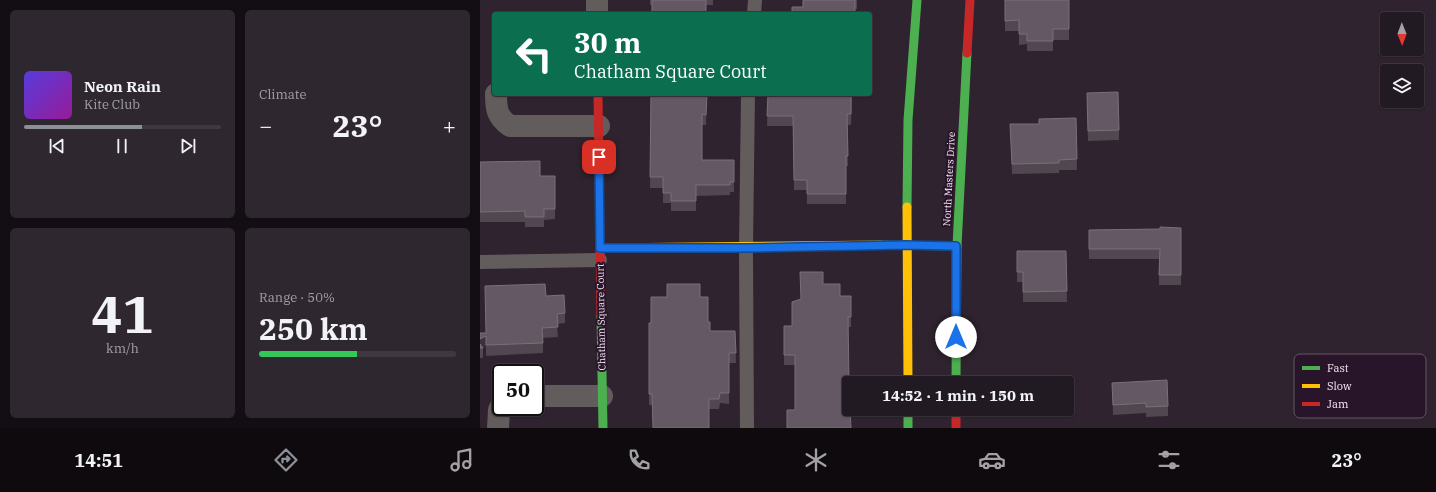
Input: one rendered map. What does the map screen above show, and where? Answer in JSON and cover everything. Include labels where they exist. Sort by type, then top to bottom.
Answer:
[{"type":"main road","points":[[908,376],[906,245],[908,120],[917,0]]},
{"type":"main road","name":"North Masters Drive","points":[[956,376],[956,246],[970,0]]},
{"type":"main road","name":"Chatham Square Court","points":[[598,96],[603,428]]},
{"type":"main road","points":[[600,254],[746,248],[906,245],[956,246]]},
{"type":"main road","points":[[908,416],[908,428]]},
{"type":"main road","points":[[956,416],[956,428]]},
{"type":"street","points":[[597,0],[597,12]]},
{"type":"street","points":[[496,96],[496,109],[502,120],[510,126],[598,126]]},
{"type":"street","points":[[544,396],[602,396]]},
{"type":"street","points":[[498,428],[499,416]]},
{"type":"lane","points":[[754,12],[755,0]]},
{"type":"lane","points":[[747,428],[746,248],[748,96]]},
{"type":"lane","points":[[480,262],[600,254]]},
{"type":"building","points":[[652,0],[706,0],[706,12],[652,12]]},
{"type":"building","points":[[803,0],[855,0],[855,12],[792,12],[792,7],[803,7]]},
{"type":"building","points":[[1005,0],[1069,0],[1069,29],[1053,29],[1053,41],[1027,41],[1027,34],[1019,34],[1019,20],[1005,21]]},
{"type":"building","points":[[1118,92],[1119,130],[1088,131],[1087,93]]},
{"type":"building","points":[[651,96],[707,96],[706,115],[702,114],[702,160],[734,160],[734,182],[730,182],[730,185],[696,185],[696,201],[671,201],[671,193],[663,193],[663,177],[650,177]]},
{"type":"building","points":[[768,96],[851,96],[851,114],[847,114],[848,156],[846,156],[846,194],[807,194],[807,180],[794,180],[793,116],[767,116]]},
{"type":"building","points":[[1076,118],[1077,159],[1059,160],[1059,163],[1012,164],[1010,124],[1039,124],[1039,119]]},
{"type":"building","points":[[540,161],[540,176],[555,176],[555,209],[544,209],[544,217],[525,217],[525,211],[480,212],[480,162]]},
{"type":"building","points":[[1160,227],[1181,228],[1181,275],[1159,275],[1160,249],[1089,249],[1089,230],[1160,229]]},
{"type":"building","points":[[1017,251],[1066,251],[1067,291],[1023,292],[1023,272],[1017,272]]},
{"type":"building","points":[[800,272],[823,272],[823,284],[840,284],[840,296],[851,296],[851,317],[848,317],[849,376],[842,376],[842,416],[850,416],[851,428],[787,428],[787,410],[795,410],[795,355],[784,355],[784,326],[792,326],[792,302],[801,299]]},
{"type":"building","points":[[545,284],[546,296],[564,295],[565,313],[557,314],[558,327],[542,328],[543,343],[486,345],[486,336],[480,339],[480,333],[486,333],[485,286]]},
{"type":"building","points":[[667,284],[700,284],[700,297],[708,297],[708,322],[710,322],[710,331],[735,331],[736,353],[729,353],[729,393],[720,393],[719,399],[709,399],[709,428],[653,428],[652,394],[649,394],[649,323],[651,323],[651,297],[667,297]]},
{"type":"building","points":[[1167,380],[1168,406],[1146,407],[1146,403],[1113,405],[1112,383]]},
{"type":"traffic: fast","points":[[907,207],[908,120],[917,0]]},
{"type":"traffic: fast","points":[[956,376],[957,246],[967,53]]},
{"type":"traffic: fast","points":[[880,245],[957,246]]},
{"type":"traffic: fast","points":[[601,316],[603,428]]},
{"type":"traffic: fast","points":[[908,416],[908,428]]},
{"type":"traffic: slow","points":[[907,207],[908,376]]},
{"type":"traffic: slow","points":[[600,248],[880,245]]},
{"type":"traffic: jam","points":[[967,53],[970,0]]},
{"type":"traffic: jam","points":[[598,96],[601,316]]},
{"type":"traffic: jam","points":[[956,416],[956,428]]},
{"type":"route","points":[[599,157],[600,248],[746,248],[906,245],[956,246],[956,337]]}]
